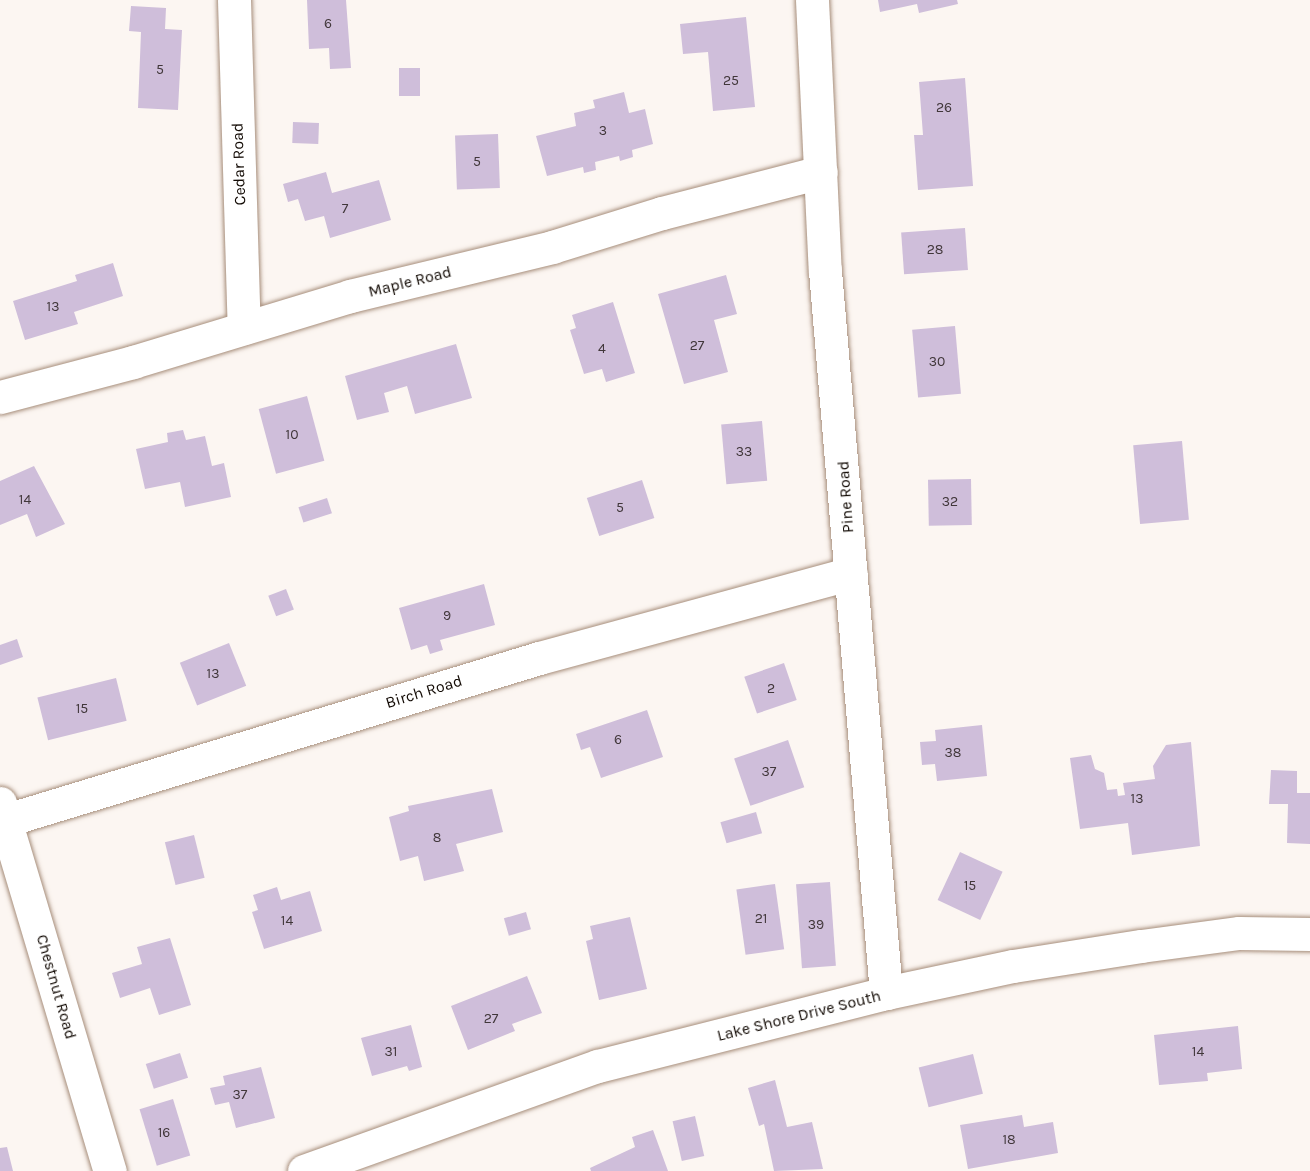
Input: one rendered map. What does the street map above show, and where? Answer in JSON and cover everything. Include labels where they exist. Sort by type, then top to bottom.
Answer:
[{"type":"street","name":"Cedar Road","points":[[234,0],[244,328]]},
{"type":"street","name":"Pine Road","points":[[812,0],[825,271],[886,993]]},
{"type":"street","name":"Maple Road","points":[[0,397],[350,296],[552,248],[662,213],[821,172]]},
{"type":"street","name":"Birch Road","points":[[2,815],[539,658],[851,573]]},
{"type":"street","name":"Chestnut Road","points":[[2,815],[110,1171]]},
{"type":"street","name":"Lake Shore Drive South","points":[[304,1171],[598,1066],[886,993],[1013,966],[1239,933],[1310,934]]},
{"type":"building","points":[[307,0],[346,0],[351,68],[330,69],[329,48],[309,49]]},
{"type":"building","points":[[878,0],[957,0],[958,4],[919,13],[917,4],[880,12]]},
{"type":"building","points":[[131,6],[166,8],[165,29],[182,30],[178,110],[138,108],[141,32],[129,31]]},
{"type":"building","points":[[746,17],[755,107],[713,111],[708,52],[683,54],[680,24]]},
{"type":"building","points":[[399,68],[420,68],[420,96],[399,96]]},
{"type":"building","points":[[965,78],[973,186],[918,190],[914,135],[923,135],[919,82]]},
{"type":"building","points":[[624,92],[629,113],[645,109],[653,144],[632,150],[633,157],[620,161],[619,156],[595,162],[596,170],[584,173],[583,167],[547,176],[536,136],[576,126],[574,113],[595,108],[593,100]]},
{"type":"building","points":[[293,122],[319,123],[318,144],[292,143]]},
{"type":"building","points":[[498,134],[500,188],[457,189],[455,136]]},
{"type":"building","points":[[326,172],[332,193],[379,180],[391,220],[330,238],[324,216],[305,221],[298,199],[288,202],[283,184]]},
{"type":"building","points":[[965,228],[968,270],[904,274],[901,232]]},
{"type":"building","points":[[113,263],[123,296],[74,312],[78,324],[25,340],[13,301],[77,281],[75,275]]},
{"type":"building","points":[[726,275],[737,314],[714,320],[728,372],[684,384],[658,294]]},
{"type":"building","points":[[613,302],[635,373],[606,382],[602,369],[584,374],[570,330],[576,328],[572,315]]},
{"type":"building","points":[[955,326],[961,394],[918,397],[912,330]]},
{"type":"building","points":[[456,344],[472,398],[415,414],[407,386],[384,393],[389,412],[357,420],[345,376]]},
{"type":"building","points":[[307,396],[324,461],[276,474],[259,409]]},
{"type":"building","points":[[762,421],[767,481],[726,484],[721,425]]},
{"type":"building","points":[[183,430],[186,440],[205,436],[212,466],[224,463],[231,497],[185,507],[180,482],[145,489],[136,449],[168,442],[167,433]]},
{"type":"building","points":[[1182,441],[1189,520],[1140,524],[1133,445]]},
{"type":"building","points":[[34,466],[65,524],[36,537],[27,514],[0,525],[0,481]]},
{"type":"building","points":[[971,479],[972,525],[929,526],[928,480]]},
{"type":"building","points":[[642,480],[654,518],[599,536],[587,498]]},
{"type":"building","points":[[327,498],[332,513],[303,522],[298,507]]},
{"type":"building","points":[[484,584],[495,625],[440,640],[443,650],[430,654],[427,645],[411,650],[399,608]]},
{"type":"building","points":[[286,589],[294,610],[276,616],[268,596]]},
{"type":"building","points":[[17,639],[23,657],[0,665],[0,645]]},
{"type":"building","points":[[229,643],[246,686],[197,706],[180,663]]},
{"type":"building","points":[[784,663],[797,700],[757,714],[744,677]]},
{"type":"building","points":[[116,678],[127,721],[48,740],[37,698]]},
{"type":"building","points":[[647,710],[663,757],[601,778],[590,747],[581,750],[576,734]]},
{"type":"building","points":[[982,725],[987,776],[937,781],[935,764],[922,765],[920,742],[936,741],[935,730]]},
{"type":"building","points":[[788,740],[804,787],[750,806],[734,759]]},
{"type":"building","points":[[1191,742],[1200,846],[1132,855],[1128,823],[1080,829],[1070,758],[1091,755],[1095,769],[1104,773],[1107,790],[1117,789],[1118,796],[1125,795],[1123,783],[1155,779],[1153,766],[1166,745]]},
{"type":"building","points":[[1271,770],[1297,771],[1297,793],[1310,793],[1310,844],[1287,843],[1288,804],[1269,804]]},
{"type":"building","points":[[492,789],[503,832],[456,844],[464,871],[424,881],[418,856],[400,861],[389,817],[409,811],[408,806]]},
{"type":"building","points":[[756,812],[762,833],[726,843],[720,822]]},
{"type":"building","points":[[194,835],[205,878],[176,885],[165,842]]},
{"type":"building","points":[[960,852],[1003,872],[980,920],[938,900]]},
{"type":"building","points":[[830,882],[836,966],[802,968],[796,884]]},
{"type":"building","points":[[775,884],[784,949],[746,955],[736,889]]},
{"type":"building","points":[[277,887],[281,900],[310,891],[322,931],[264,949],[252,912],[258,910],[253,895]]},
{"type":"building","points":[[526,912],[531,929],[509,936],[504,918]]},
{"type":"building","points":[[630,917],[647,989],[599,1000],[586,941],[593,939],[590,926]]},
{"type":"building","points":[[170,938],[191,1005],[159,1015],[150,988],[120,998],[112,973],[142,964],[137,947]]},
{"type":"building","points":[[527,976],[542,1013],[512,1024],[515,1031],[468,1050],[451,1006]]},
{"type":"building","points":[[411,1025],[422,1067],[409,1071],[407,1066],[372,1076],[361,1038]]},
{"type":"building","points":[[1238,1026],[1242,1069],[1207,1073],[1208,1081],[1159,1085],[1154,1035]]},
{"type":"building","points":[[180,1053],[188,1078],[154,1089],[146,1064]]},
{"type":"building","points":[[973,1054],[983,1094],[929,1107],[919,1068]]},
{"type":"building","points":[[261,1067],[275,1118],[236,1128],[229,1102],[215,1105],[210,1088],[225,1085],[223,1076]]},
{"type":"building","points":[[775,1080],[787,1127],[812,1122],[823,1169],[774,1171],[764,1124],[759,1126],[748,1088]]},
{"type":"building","points":[[173,1099],[190,1155],[157,1166],[140,1109]]},
{"type":"building","points":[[1022,1115],[1024,1127],[1053,1122],[1058,1153],[968,1169],[960,1125]]},
{"type":"building","points":[[695,1116],[704,1156],[682,1161],[673,1121]]},
{"type":"building","points":[[653,1130],[668,1171],[591,1171],[590,1168],[635,1147],[632,1137]]},
{"type":"building","points":[[7,1147],[13,1171],[0,1171],[0,1148]]}]
